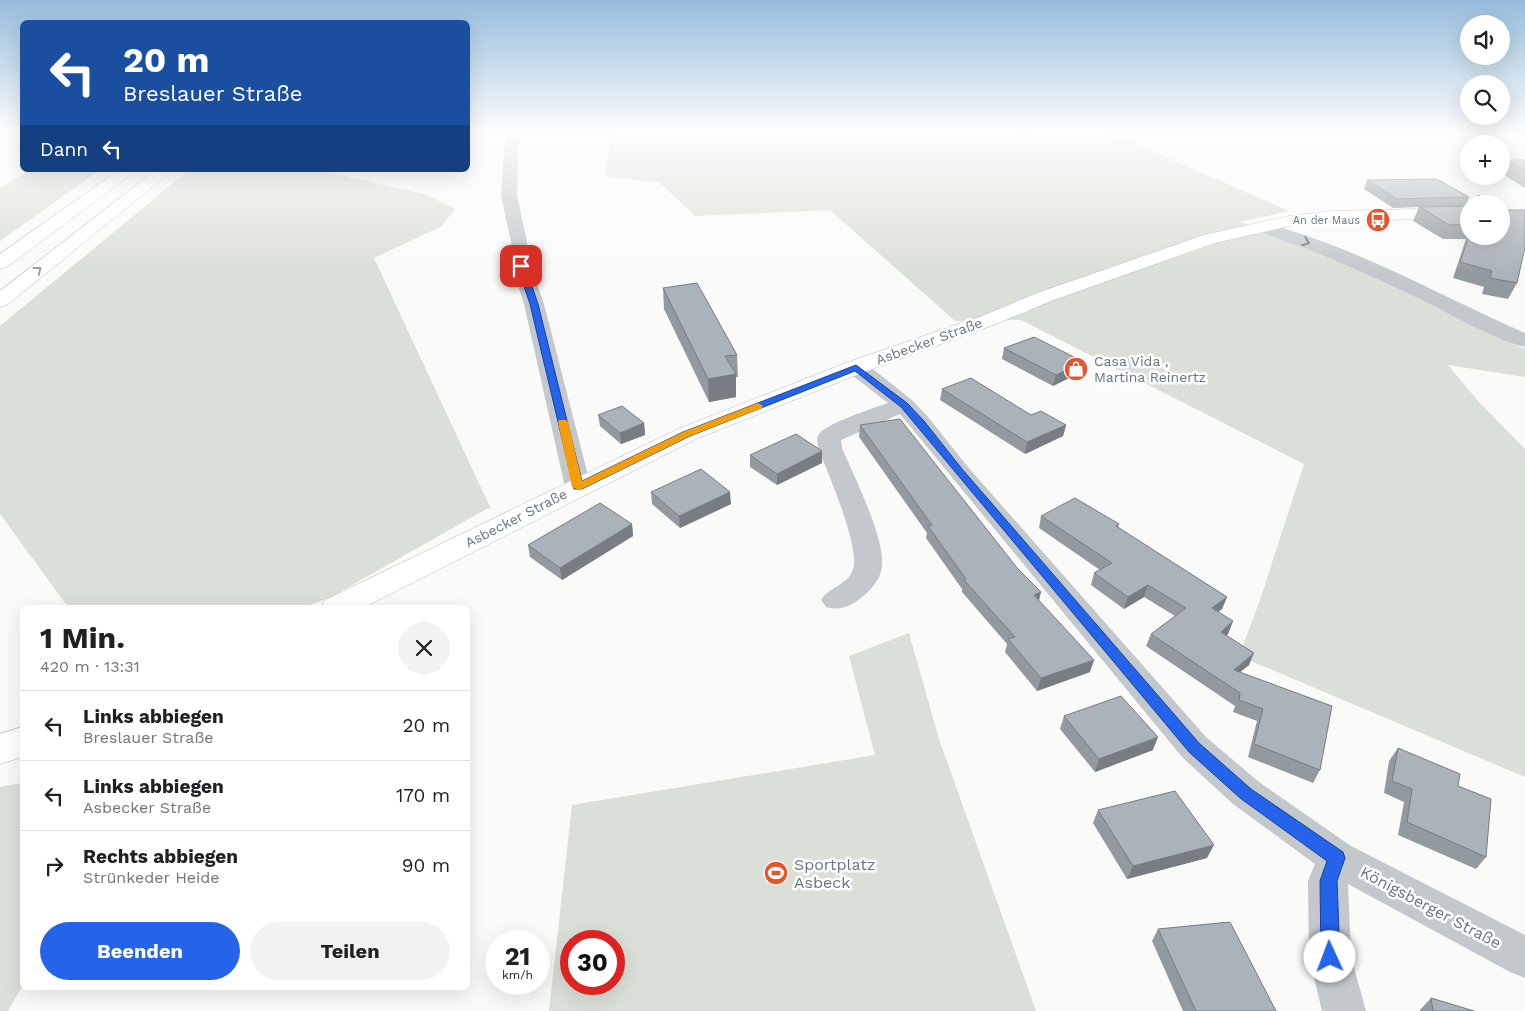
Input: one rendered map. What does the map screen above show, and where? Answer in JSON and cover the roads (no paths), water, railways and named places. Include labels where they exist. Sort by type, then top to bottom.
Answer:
[{"type":"main road","points":[[0,263],[118,178]]},
{"type":"main road","points":[[0,301],[155,178]]},
{"type":"main road","name":"Asbecker Straße","points":[[342,605],[687,434],[856,368],[1123,269],[1210,239],[1260,227],[1301,220],[1381,214],[1460,213]]},
{"type":"main road","points":[[0,749],[20,743]]},
{"type":"street","points":[[510,178],[509,195],[519,242],[521,266],[534,304],[578,487]]},
{"type":"street","points":[[1301,220],[1318,231],[1426,283],[1525,337]]},
{"type":"street","points":[[1260,227],[1308,242],[1354,261],[1525,341]]},
{"type":"street","name":"Königsberger Straße","points":[[856,368],[904,405],[921,423],[958,471],[1194,747],[1246,793],[1337,858],[1525,957]]},
{"type":"street","points":[[836,600],[856,588],[867,571],[869,560],[866,541],[830,448],[829,438],[838,431],[904,405]]},
{"type":"street","points":[[1337,858],[1328,881],[1330,957],[1344,1011]]},
{"type":"place","name":"An der Maus","points":[[1378,220]]},
{"type":"place","name":"Casa Vida , Martina Reinertz","points":[[1076,369]]},
{"type":"place","name":"Sportplatz Asbeck","points":[[776,873]]}]
